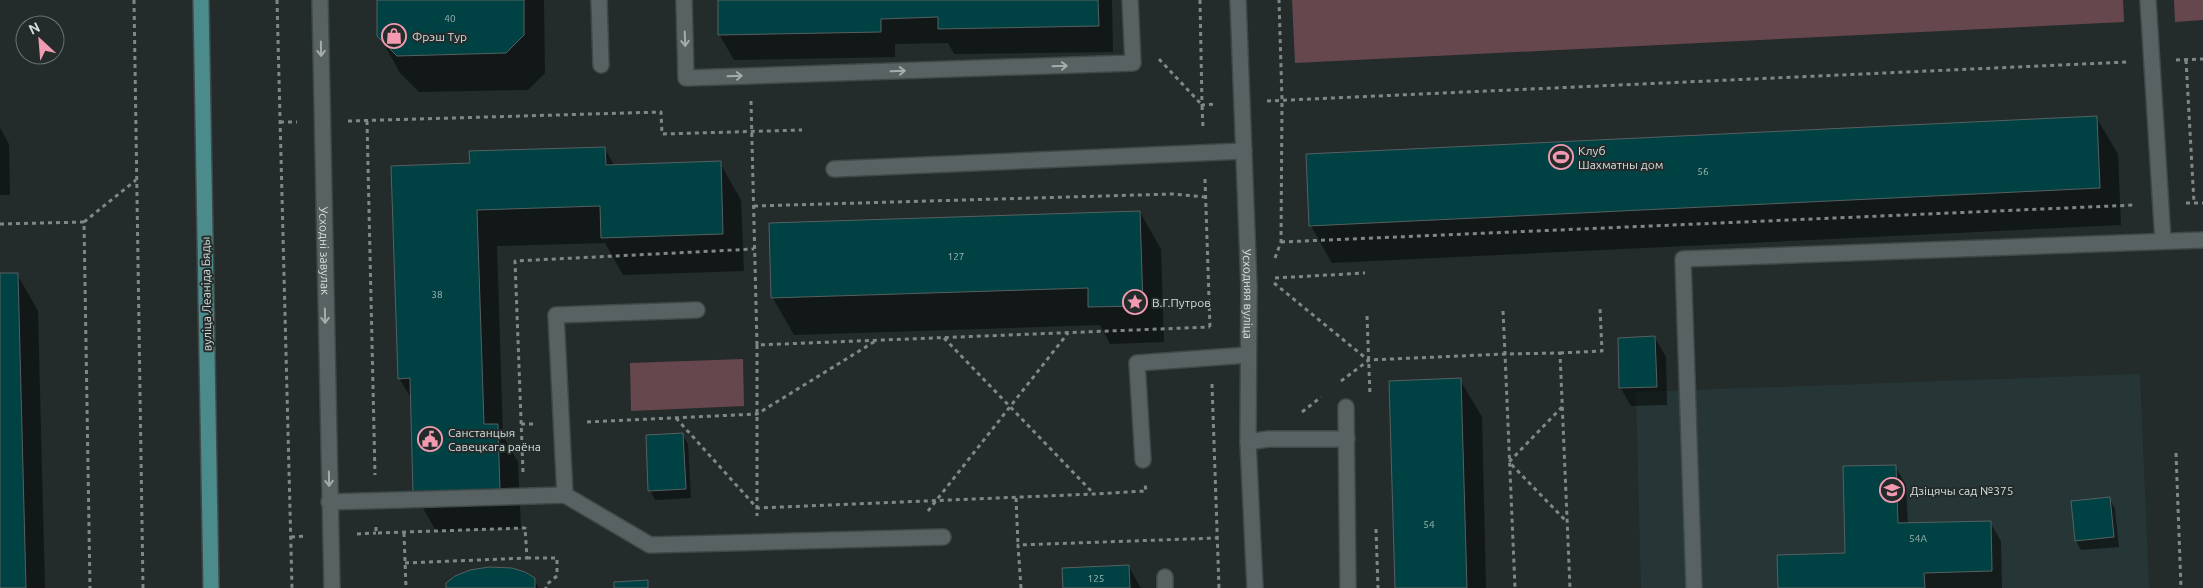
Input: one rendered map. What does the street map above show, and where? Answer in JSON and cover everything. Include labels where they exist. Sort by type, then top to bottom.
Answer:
[{"type":"main road","name":"вуліца Леаніда Бяды","points":[[200,0],[211,588]]},
{"type":"street","name":"Усходні завулак","points":[[320,0],[332,588]]},
{"type":"street","points":[[599,0],[601,64]]},
{"type":"street","points":[[684,0],[686,78],[1133,64],[1130,0]]},
{"type":"street","name":"Усходняя вуліца","points":[[1238,0],[1249,287],[1248,442],[1254,588]]},
{"type":"street","points":[[2148,0],[2163,241]]},
{"type":"street","points":[[834,169],[1244,151]]},
{"type":"street","points":[[1694,588],[1683,259],[2203,240]]},
{"type":"street","points":[[565,495],[556,315],[697,310]]},
{"type":"street","points":[[1143,460],[1137,363],[1248,355]]},
{"type":"street","points":[[1346,407],[1348,588]]},
{"type":"street","points":[[1248,442],[1268,439],[1347,439]]},
{"type":"street","points":[[329,502],[565,495],[650,545],[943,538]]},
{"type":"path","points":[[134,0],[142,588]]},
{"type":"path","points":[[277,0],[292,588]]},
{"type":"path","points":[[1275,260],[1281,242],[1282,100],[1279,0]]},
{"type":"path","points":[[1158,58],[1202,105]]},
{"type":"path","points":[[2186,60],[2194,203]]},
{"type":"path","points":[[1282,100],[2151,61]]},
{"type":"path","points":[[750,76],[757,345],[757,542]]},
{"type":"path","points":[[280,122],[661,112],[662,134],[802,130]]},
{"type":"path","points":[[367,121],[376,534],[525,528]]},
{"type":"path","points":[[0,224],[84,222],[137,180]]},
{"type":"path","points":[[754,206],[1173,194],[1206,197]]},
{"type":"path","points":[[1281,242],[2203,202]]},
{"type":"path","points":[[84,222],[90,588]]},
{"type":"path","points":[[527,558],[514,261],[754,250]]},
{"type":"path","points":[[1365,273],[1269,278],[1368,360]]},
{"type":"path","points":[[1337,384],[1368,360],[1602,351],[1600,308]]},
{"type":"path","points":[[1503,311],[1515,588]]},
{"type":"path","points":[[1367,316],[1368,360]]},
{"type":"path","points":[[757,345],[1210,327]]},
{"type":"path","points":[[907,538],[1068,333]]},
{"type":"path","points":[[943,338],[1094,494]]},
{"type":"path","points":[[521,424],[757,414],[877,340]]},
{"type":"path","points":[[1560,353],[1570,588]]},
{"type":"path","points":[[1268,439],[1322,396]]},
{"type":"path","points":[[1509,462],[1562,407]]},
{"type":"path","points":[[676,418],[757,508]]},
{"type":"path","points":[[2176,453],[2181,588]]},
{"type":"path","points":[[757,508],[1146,491],[1143,460]]},
{"type":"path","points":[[1509,462],[1567,522]]},
{"type":"path","points":[[1016,498],[1021,588]]},
{"type":"path","points":[[404,533],[406,588]]},
{"type":"path","points":[[1018,545],[1217,538]]},
{"type":"path","points":[[405,563],[557,558],[557,576],[546,585],[546,588]]},
{"type":"shaded area","points":[[1292,0],[2123,0],[2124,22],[1295,63]]},
{"type":"shaded area","points":[[2174,0],[2203,0],[2203,20],[2175,22]]},
{"type":"shaded area","points":[[743,359],[744,406],[631,411],[630,363]]},
{"type":"shaded area","name":"Дзіцячы сад №375","points":[[2140,374],[2149,588],[1641,588],[1636,392]]},
{"type":"building","points":[[377,0],[524,0],[524,35],[506,53],[397,56],[377,36]]},
{"type":"building","points":[[718,0],[1098,0],[1099,26],[938,29],[938,17],[881,19],[881,32],[718,35]]},
{"type":"building","points":[[2097,116],[2100,188],[1309,226],[1306,154]]},
{"type":"building","points":[[605,147],[606,165],[721,161],[723,234],[601,238],[600,206],[477,210],[484,424],[498,424],[500,491],[413,494],[410,378],[398,379],[391,166],[470,163],[469,151]]},
{"type":"building","points":[[1140,211],[1143,306],[1088,307],[1088,288],[771,298],[769,223]]},
{"type":"building","points":[[0,273],[18,273],[26,588],[0,588]]},
{"type":"building","points":[[1655,336],[1657,387],[1619,388],[1618,338]]},
{"type":"building","points":[[1461,378],[1467,588],[1395,588],[1389,381]]},
{"type":"building","points":[[683,433],[686,489],[648,491],[646,435]]},
{"type":"building","points":[[1896,465],[1898,523],[1991,521],[1992,571],[1924,573],[1925,588],[1778,588],[1777,555],[1845,553],[1843,466]]},
{"type":"building","points":[[2110,497],[2114,537],[2075,541],[2071,501]]},
{"type":"building","points":[[1129,565],[1130,588],[1063,588],[1062,568]]},
{"type":"building","points":[[489,567],[512,568],[525,572],[535,578],[535,588],[446,588],[446,583],[455,576],[470,570]]},
{"type":"building","points":[[648,580],[648,588],[614,588],[614,582]]},
{"type":"place","name":"Фрэш Тур","points":[[394,36]]},
{"type":"place","name":"Клуб Шахматны дом","points":[[1561,157]]},
{"type":"place","name":"В.Г.Путров","points":[[1135,302]]},
{"type":"place","name":"Санстанцыя Савецкага раёна","points":[[430,439]]},
{"type":"place","name":"Дзіцячы сад №375","points":[[1892,490]]}]
